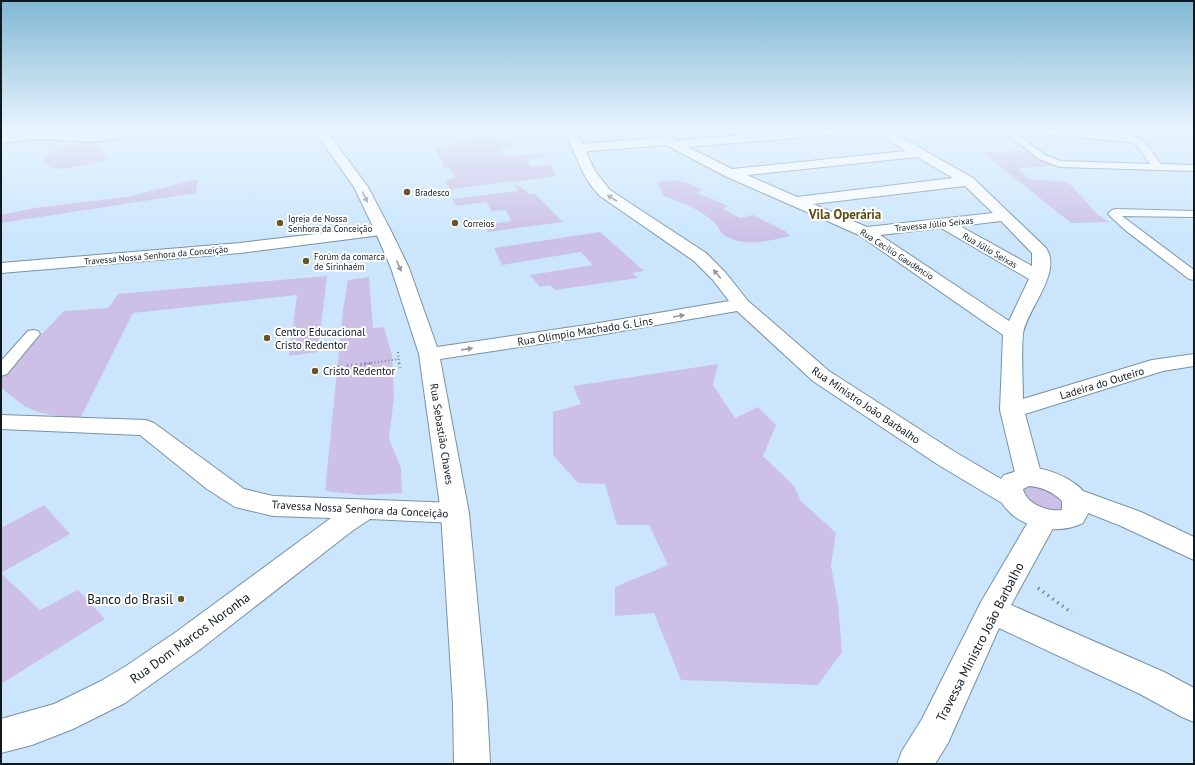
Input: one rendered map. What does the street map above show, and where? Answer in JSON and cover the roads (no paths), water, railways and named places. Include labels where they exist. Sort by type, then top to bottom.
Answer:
[{"type":"street","name":"Rua Sebastião Chaves","points":[[346,166],[361,187],[400,268],[429,354],[455,513],[470,704],[472,764]]},
{"type":"street","name":"Rua Ministro João Barbalho","points":[[585,166],[589,176],[605,193],[700,257],[719,276],[741,305],[821,376],[946,458],[1011,496],[1025,510],[1044,519]]},
{"type":"street","name":"Rua Cecílio Gaudêncio","points":[[716,166],[865,232],[1013,333]]},
{"type":"street","points":[[730,173],[799,166]]},
{"type":"street","points":[[942,166],[968,181],[988,199],[1040,252],[1042,260],[1039,277],[1013,333],[1012,410],[1029,477]]},
{"type":"street","points":[[796,201],[968,181]]},
{"type":"street","name":"Travessa Júlio Seixas","points":[[865,232],[1004,216]]},
{"type":"street","name":"Rua Júlio Seixas","points":[[942,222],[1039,277]]},
{"type":"street","name":"Travessa Nossa Senhora da Conceição","points":[[1,268],[250,248],[383,231]]},
{"type":"street","name":"Rua Olímpio Machado G. Lins","points":[[429,354],[593,330],[741,305]]},
{"type":"street","name":"Ladeira do Outeiro","points":[[1012,410],[1160,365],[1194,360]]},
{"type":"street","name":"Travessa Nossa Senhora da Conceição","points":[[1,422],[146,428],[216,484],[244,500],[274,506],[455,513]]},
{"type":"street","points":[[1011,496],[1010,486],[1013,481],[1029,477],[1048,480],[1066,490],[1076,503],[1077,510],[1073,516],[1055,520],[1044,519]]},
{"type":"street","points":[[1072,496],[1131,519],[1194,549]]},
{"type":"street","name":"Rua Dom Marcos Noronha","points":[[1,736],[18,733],[88,706],[144,674],[342,524],[364,510]]},
{"type":"street","name":"Travessa Ministro João Barbalho","points":[[915,764],[935,731],[992,611],[1044,519]]},
{"type":"street","points":[[992,611],[1152,683],[1194,706]]},
{"type":"lane","points":[[1116,166],[1194,168]]},
{"type":"lane","points":[[1192,214],[1116,212],[1114,215],[1129,228],[1194,276]]},
{"type":"lane","points":[[1,371],[34,334]]},
{"type":"place","name":"Bradesco","points":[[407,192]]},
{"type":"place","name":"Igreja de Nossa Senhora da Conceição","points":[[280,223]]},
{"type":"place","name":"Correios","points":[[455,223]]},
{"type":"place","name":"Forúm da comarca de Sirinhaém","points":[[306,261]]},
{"type":"place","name":"Centro Educacional Cristo Redentor","points":[[267,338]]},
{"type":"place","name":"Cristo Redentor","points":[[315,371]]},
{"type":"place","name":"Banco do Brasil","points":[[181,599]]},
{"type":"district","name":"Vila Operária","points":[[845,214]]}]
